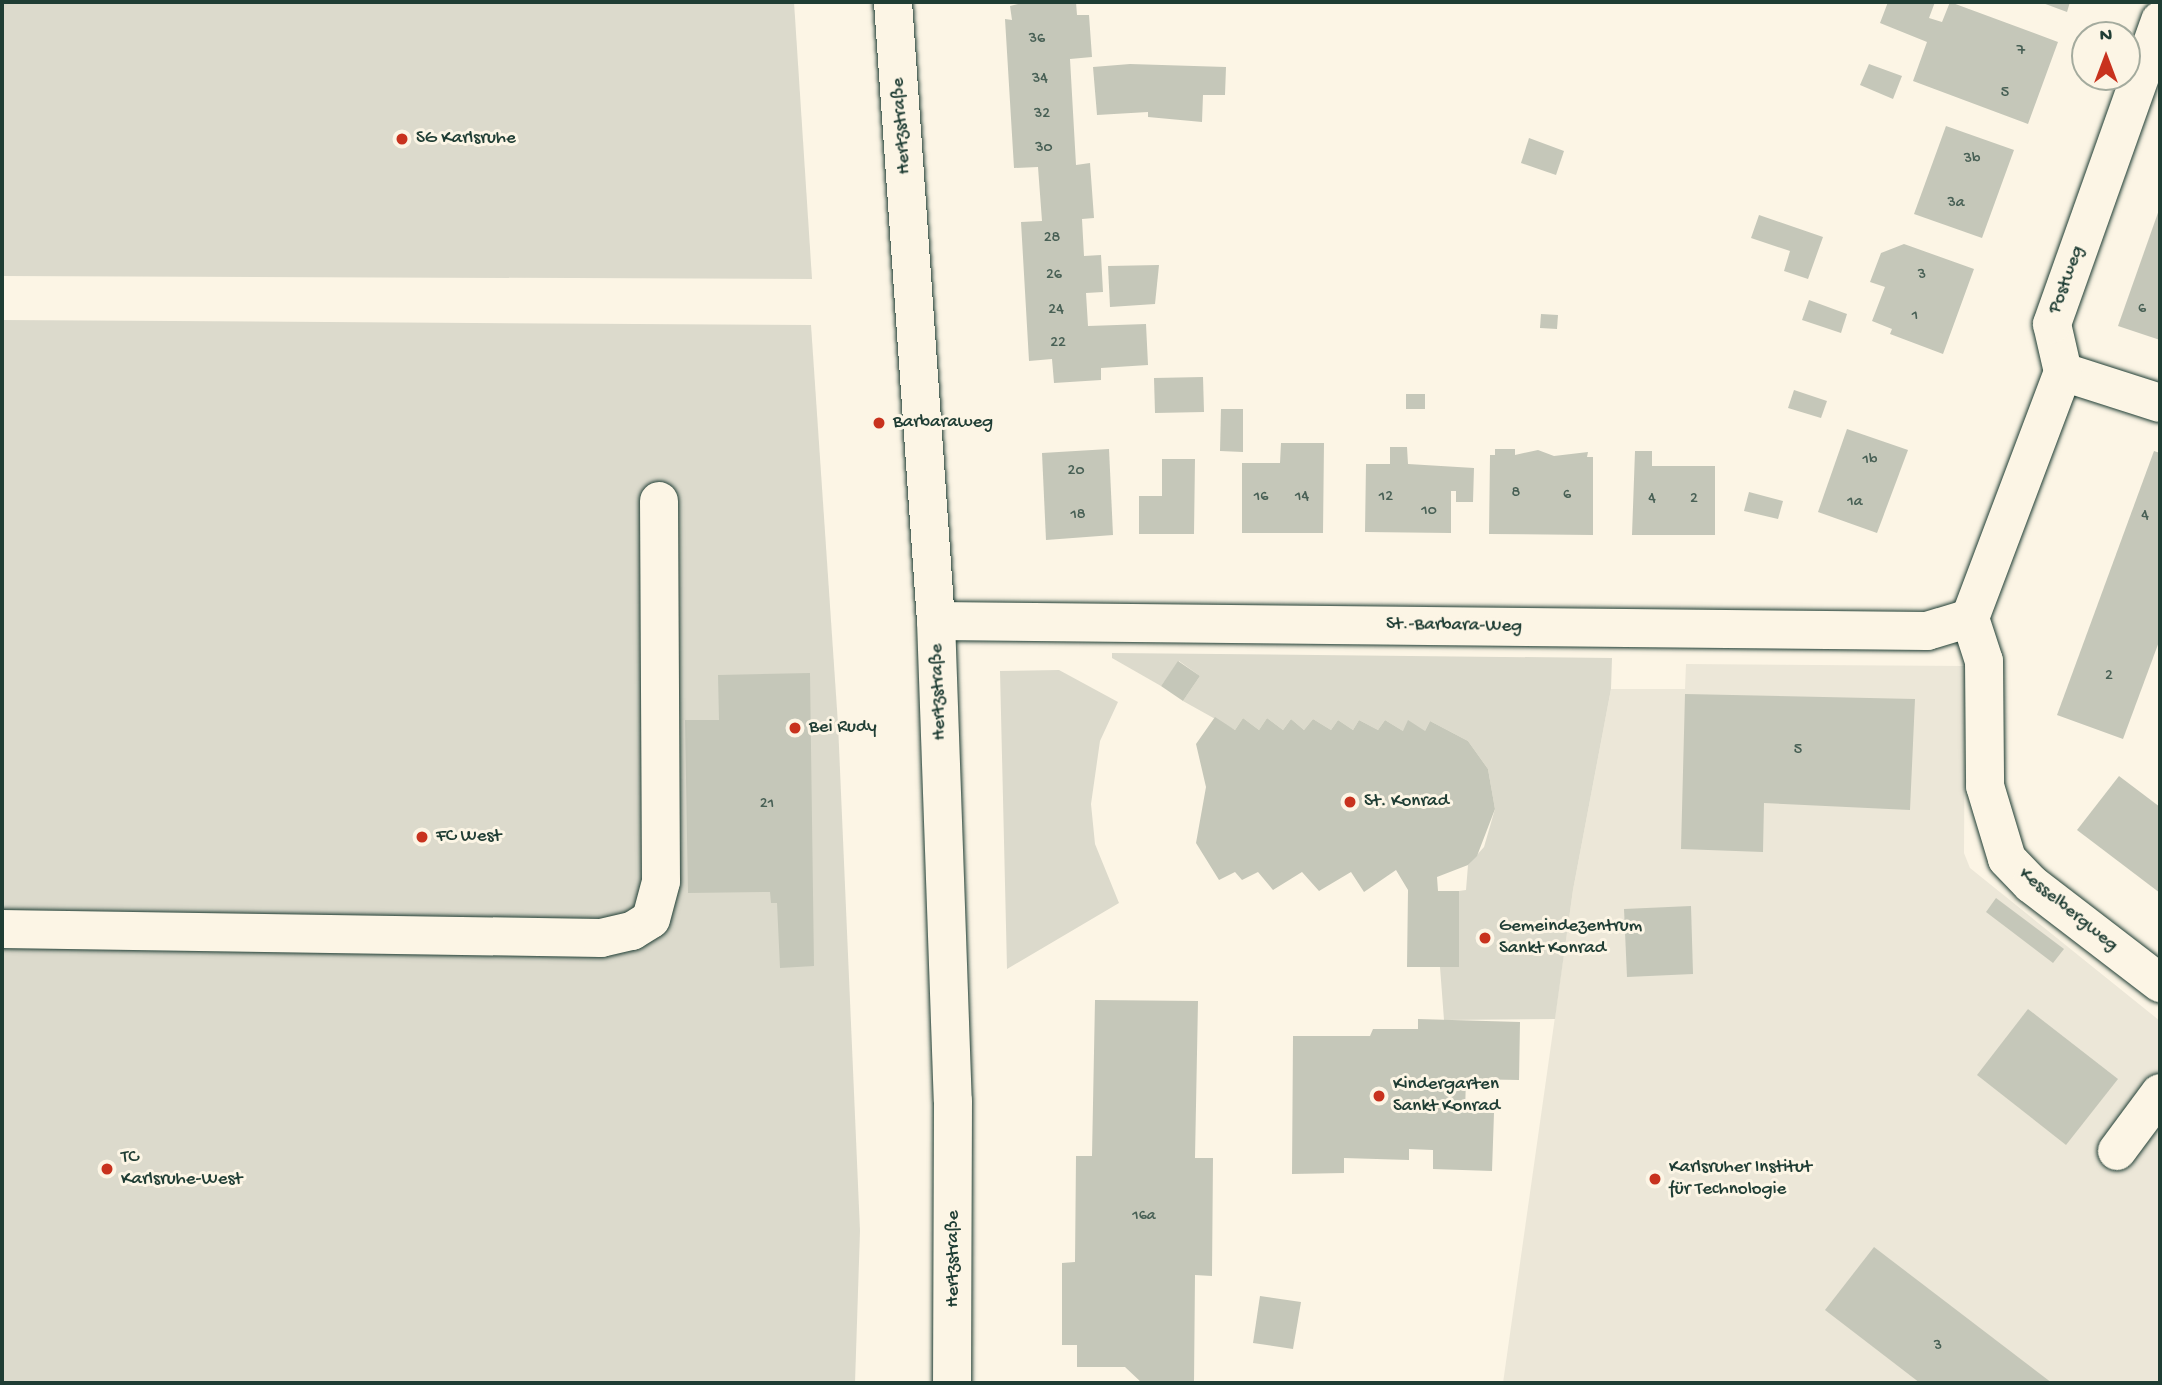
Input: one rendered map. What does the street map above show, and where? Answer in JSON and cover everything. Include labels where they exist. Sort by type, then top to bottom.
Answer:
[{"type":"street","name":"Hertzstraße","points":[[893,2],[936,621],[953,1101],[952,1383]]},
{"type":"street","name":"Postweg","points":[[2063,372],[2052,324],[2157,42]]},
{"type":"street","points":[[1970,618],[2063,372],[2160,403]]},
{"type":"street","points":[[2,929],[601,938],[632,931],[651,919],[661,881],[659,501]]},
{"type":"street","name":"St.-Barbara-Weg","points":[[936,621],[1927,631],[1970,618]]},
{"type":"street","name":"Kesselbergweg","points":[[1970,618],[1984,661],[1985,786],[2007,859],[2031,884],[2160,983]]},
{"type":"street","points":[[2117,1151],[2160,1093]]},
{"type":"shaded area","name":"SG Karlsruhe","points":[[2,2],[794,2],[812,279],[2,276]]},
{"type":"shaded area","name":"FC West","points":[[2,320],[811,325],[838,724],[860,1231],[855,1383],[2,1383]]},
{"type":"shaded area","points":[[1112,653],[1612,658],[1611,689],[1573,890],[1555,1019],[1444,1020],[1440,967],[1459,967],[1459,891],[1466,890],[1468,865],[1484,847],[1495,809],[1488,769],[1468,741],[1430,721],[1425,731],[1403,731],[1385,720],[1378,730],[1359,720],[1353,730],[1338,720],[1331,730],[1313,719],[1304,730],[1291,719],[1283,730],[1267,718],[1259,730],[1243,718],[1235,730],[1183,701],[1200,676],[1179,661],[1161,686],[1112,658]]},
{"type":"shaded area","points":[[1686,664],[1965,666],[1964,853],[1970,868],[2160,1021],[2160,1383],[1503,1383],[1573,890],[1611,689],[1685,689]]},
{"type":"shaded area","points":[[1059,670],[1118,702],[1100,741],[1091,804],[1095,844],[1119,903],[1007,969],[1000,671]]},
{"type":"building","points":[[1027,2],[1076,2],[1077,15],[1089,15],[1092,57],[1070,59],[1076,165],[1090,163],[1094,218],[1082,219],[1084,256],[1101,255],[1103,292],[1086,293],[1088,326],[1146,324],[1148,365],[1101,368],[1101,380],[1054,383],[1052,359],[1029,361],[1021,222],[1042,221],[1038,167],[1014,168],[1005,19],[1012,20],[1010,6]]},
{"type":"building","points":[[1888,2],[1935,2],[1929,18],[1942,22],[1950,2],[2058,42],[2028,124],[1913,81],[1927,42],[1880,23]]},
{"type":"building","points":[[2040,2],[2070,2],[2067,12]]},
{"type":"building","points":[[1130,64],[1226,67],[1225,95],[1203,95],[1202,122],[1148,117],[1148,112],[1097,115],[1093,67]]},
{"type":"building","points":[[1869,64],[1902,76],[1893,99],[1860,85]]},
{"type":"building","points":[[1946,126],[2014,150],[1982,238],[1914,214]]},
{"type":"building","points":[[1529,138],[1564,151],[1556,175],[1521,163]]},
{"type":"building","points":[[2160,207],[2160,340],[2118,326]]},
{"type":"building","points":[[1759,215],[1823,237],[1808,279],[1784,271],[1790,251],[1751,238]]},
{"type":"building","points":[[1904,244],[1974,269],[1943,354],[1890,334],[1892,329],[1872,321],[1885,287],[1870,282],[1881,253]]},
{"type":"building","points":[[1159,265],[1155,304],[1110,307],[1108,266]]},
{"type":"building","points":[[1809,300],[1847,314],[1841,333],[1802,320]]},
{"type":"building","points":[[1541,314],[1558,315],[1557,329],[1540,328]]},
{"type":"building","points":[[1203,377],[1204,412],[1155,413],[1154,378]]},
{"type":"building","points":[[1794,390],[1827,401],[1821,418],[1788,408]]},
{"type":"building","points":[[1406,394],[1425,394],[1425,409],[1406,409]]},
{"type":"building","points":[[1221,409],[1243,409],[1243,452],[1220,451]]},
{"type":"building","points":[[1847,429],[1908,450],[1877,533],[1818,512]]},
{"type":"building","points":[[1281,443],[1324,443],[1323,533],[1242,533],[1242,463],[1280,463]]},
{"type":"building","points":[[1390,447],[1407,447],[1408,464],[1474,468],[1473,502],[1456,502],[1456,491],[1451,491],[1451,533],[1365,532],[1366,464],[1390,464]]},
{"type":"building","points":[[1109,449],[1113,535],[1046,540],[1042,453]]},
{"type":"building","points":[[1495,449],[1515,449],[1515,455],[1538,450],[1554,456],[1588,452],[1587,457],[1593,457],[1593,535],[1489,534],[1490,455],[1495,455]]},
{"type":"building","points":[[1635,451],[1652,451],[1652,466],[1715,466],[1715,535],[1632,535]]},
{"type":"building","points":[[2154,451],[2160,453],[2160,639],[2123,739],[2057,715]]},
{"type":"building","points":[[1162,459],[1195,459],[1194,534],[1139,534],[1139,496],[1162,496]]},
{"type":"building","points":[[1749,492],[1783,501],[1778,519],[1744,511]]},
{"type":"building","points":[[1178,661],[1200,676],[1183,701],[1161,686]]},
{"type":"building","points":[[810,673],[814,966],[780,968],[777,903],[771,903],[770,892],[688,893],[685,720],[719,720],[718,675]]},
{"type":"building","points":[[1685,694],[1915,699],[1910,810],[1764,803],[1763,852],[1681,849]]},
{"type":"building","name":"St. Konrad","points":[[1215,717],[1235,730],[1243,718],[1259,730],[1267,718],[1283,730],[1291,719],[1304,730],[1313,719],[1331,730],[1338,720],[1353,730],[1359,720],[1378,730],[1385,720],[1403,731],[1408,720],[1425,731],[1430,721],[1468,741],[1488,769],[1495,809],[1477,856],[1468,865],[1437,877],[1438,891],[1459,891],[1459,967],[1407,967],[1408,890],[1396,870],[1364,892],[1351,872],[1319,891],[1302,872],[1273,890],[1258,872],[1242,880],[1235,872],[1219,880],[1196,843],[1206,787],[1196,744]]},
{"type":"building","points":[[2119,776],[2160,807],[2160,893],[2077,830]]},
{"type":"building","points":[[1996,898],[2064,949],[2053,963],[1986,912]]},
{"type":"building","points":[[1691,906],[1693,974],[1627,977],[1624,909]]},
{"type":"building","points":[[1095,1000],[1198,1001],[1195,1158],[1213,1158],[1212,1276],[1195,1275],[1194,1383],[1142,1383],[1125,1367],[1077,1367],[1077,1345],[1062,1345],[1062,1263],[1075,1262],[1076,1156],[1092,1156]]},
{"type":"building","points":[[2028,1009],[2118,1079],[2066,1145],[1977,1075]]},
{"type":"building","name":"Kindergarten Sankt Konrad","points":[[1418,1019],[1520,1022],[1519,1080],[1466,1079],[1465,1112],[1494,1113],[1492,1171],[1433,1169],[1433,1150],[1409,1149],[1409,1160],[1344,1158],[1344,1173],[1292,1174],[1293,1036],[1370,1036],[1373,1029],[1418,1029]]},
{"type":"building","points":[[1874,1247],[2052,1383],[1920,1383],[1825,1310]]},
{"type":"building","points":[[1260,1296],[1301,1302],[1293,1349],[1253,1343]]},
{"type":"place","name":"SG Karlsruhe","points":[[402,139]]},
{"type":"place","name":"Barbaraweg","points":[[879,423]]},
{"type":"place","name":"Bei Rudy","points":[[795,728]]},
{"type":"place","name":"St. Konrad","points":[[1350,802]]},
{"type":"place","name":"FC West","points":[[422,837]]},
{"type":"place","name":"Gemeindezentrum Sankt Konrad","points":[[1485,938]]},
{"type":"place","name":"Kindergarten Sankt Konrad","points":[[1379,1096]]},
{"type":"place","name":"TC Karlsruhe-West","points":[[107,1169]]},
{"type":"place","name":"Karlsruher Institut für Technologie","points":[[1655,1179]]}]
